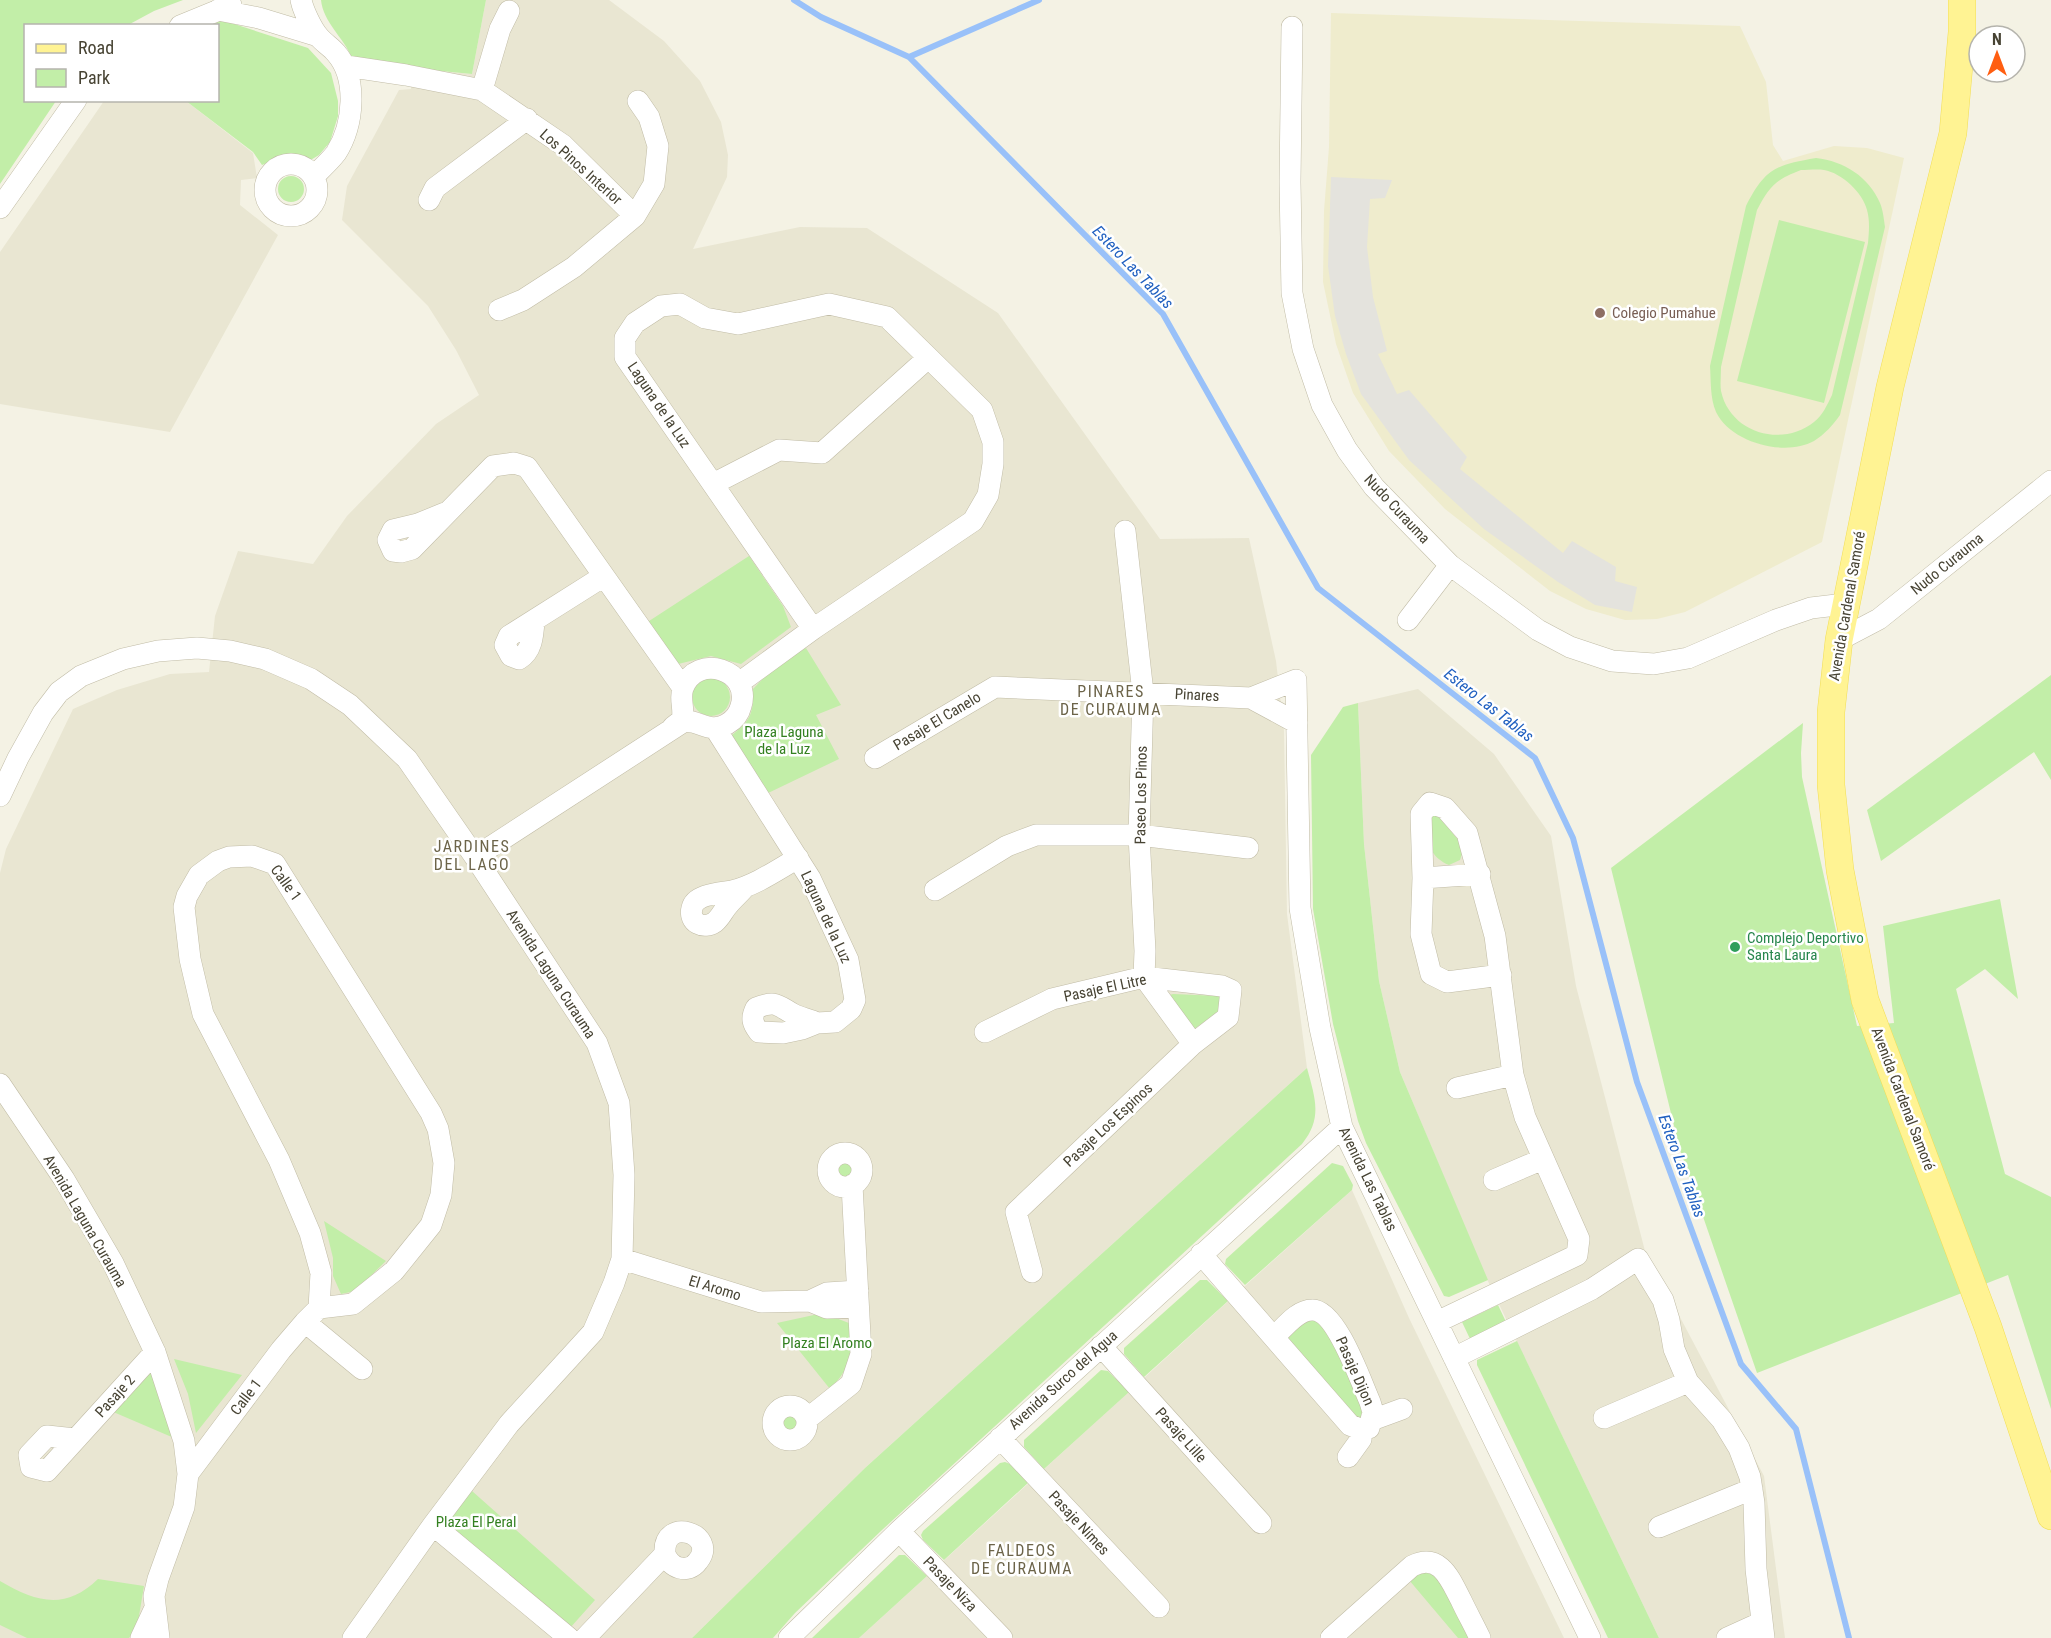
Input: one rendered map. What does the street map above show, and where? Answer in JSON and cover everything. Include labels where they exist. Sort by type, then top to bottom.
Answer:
[{"type":"main road","name":"Avenida Cardenal Samoré","points":[[1962,0],[1962,32],[1953,133],[1890,387],[1839,640],[1831,712],[1832,795],[1840,870],[1865,1000],[1988,1327],[2051,1516]]},
{"type":"street","points":[[185,24],[243,0]]},
{"type":"street","points":[[300,1],[318,36],[346,66],[351,100],[347,126],[335,153],[314,176]]},
{"type":"street","points":[[218,10],[254,9],[318,36]]},
{"type":"street","points":[[482,90],[500,29],[509,11]]},
{"type":"street","name":"Nudo Curauma","points":[[1292,27],[1290,182],[1292,293],[1303,349],[1322,405],[1347,450],[1374,487],[1449,565],[1538,630],[1570,647],[1612,661],[1654,664],[1688,658],[1776,620],[1811,608],[1845,604]]},
{"type":"street","name":"Los Pinos Interior","points":[[346,66],[482,90],[563,145],[635,216]]},
{"type":"street","name":"Los Pinos Interior","points":[[499,310],[523,300],[574,267],[635,216],[654,184],[658,146],[649,117],[638,101]]},
{"type":"street","points":[[0,208],[75,102]]},
{"type":"street","name":"Los Pinos Interior","points":[[429,201],[435,188],[527,119]]},
{"type":"street","name":"Laguna de la Luz","points":[[739,683],[813,629],[973,521],[988,495],[993,464],[993,442],[982,410],[887,317],[830,304],[738,324],[705,318],[680,304],[661,306],[634,323],[625,338],[625,357],[813,629]]},
{"type":"street","points":[[713,484],[779,450],[822,453],[928,358]]},
{"type":"street","points":[[445,513],[493,466],[514,463],[527,467],[683,688]]},
{"type":"street","name":"Nudo Curauma","points":[[1839,640],[1879,619],[2051,481]]},
{"type":"street","name":"Paseo Los Pinos","points":[[1125,531],[1143,693],[1139,835],[1145,951],[1144,977]]},
{"type":"street","points":[[1408,620],[1449,565]]},
{"type":"street","points":[[534,621],[604,576]]},
{"type":"street","name":"Avenida Laguna Curauma","points":[[0,796],[43,713],[59,692],[81,676],[123,658],[158,651],[197,648],[230,651],[265,659],[311,679],[350,705],[407,759],[475,857],[597,1043],[619,1103],[624,1174],[622,1260],[615,1283],[593,1332],[509,1424],[433,1525],[353,1638]]},
{"type":"street","points":[[475,857],[682,720],[684,716],[681,697],[683,688],[695,673],[704,668],[724,669],[739,683],[742,702],[739,712],[725,726],[706,728],[687,721],[673,727]]},
{"type":"street","name":"Pinares","points":[[1143,693],[1251,698],[1296,680]]},
{"type":"street","name":"Avenida Las Tablas","points":[[1296,680],[1300,908],[1320,1028],[1342,1127],[1590,1638]]},
{"type":"street","name":"Pasaje El Canelo","points":[[875,758],[995,687],[1143,693]]},
{"type":"street","name":"Pinares","points":[[1251,698],[1297,723]]},
{"type":"street","name":"Laguna de la Luz","points":[[715,728],[810,878],[848,960],[855,1000],[850,1009],[835,1022],[817,1023]]},
{"type":"street","points":[[1437,1322],[1577,1255],[1579,1239],[1526,1117],[1513,1075],[1502,975],[1495,936],[1467,833],[1445,808],[1430,803],[1421,814],[1423,878],[1421,934],[1431,974],[1447,982],[1502,975]]},
{"type":"street","points":[[935,890],[1007,846],[1036,835],[1139,835],[1248,848]]},
{"type":"street","name":"Calle 1","points":[[188,1474],[312,1315],[321,1273],[310,1233],[279,1160],[203,1014],[190,959],[184,907],[187,896],[199,875],[207,867],[229,857],[252,856],[275,864],[422,1097],[431,1113],[442,1147],[444,1179],[431,1225],[394,1271],[353,1304],[312,1315]]},
{"type":"street","name":"Laguna de la Luz","points":[[745,887],[798,858]]},
{"type":"street","points":[[1423,878],[1480,874]]},
{"type":"street","points":[[1144,977],[1193,1044]]},
{"type":"street","name":"Pasaje El Litre","points":[[985,1032],[1052,999],[1144,977],[1222,986],[1231,990]]},
{"type":"street","name":"Pasaje Los Espinos","points":[[1032,1272],[1016,1212],[1193,1044],[1228,1017],[1231,990]]},
{"type":"street","points":[[1457,1088],[1513,1075]]},
{"type":"street","name":"Avenida Laguna Curauma","points":[[0,1084],[64,1179],[113,1263],[155,1352],[184,1441],[188,1474],[183,1507],[154,1596],[159,1638]]},
{"type":"street","name":"Avenida Surco del Agua","points":[[789,1638],[899,1531],[1342,1127]]},
{"type":"street","points":[[1494,1180],[1543,1159]]},
{"type":"street","points":[[807,1419],[851,1384],[856,1375],[861,1354],[852,1185]]},
{"type":"street","name":"Pasaje Dijon","points":[[1201,1254],[1350,1425],[1367,1425],[1373,1412],[1370,1402],[1336,1328],[1323,1313],[1313,1309],[1305,1311],[1296,1316],[1274,1337]]},
{"type":"street","points":[[1454,1358],[1592,1289],[1638,1259],[1663,1300],[1674,1349],[1688,1382],[1722,1420],[1739,1448],[1750,1477],[1762,1631],[1727,1638]]},
{"type":"street","name":"El Aromo","points":[[622,1260],[761,1302],[810,1301],[827,1308],[858,1299]]},
{"type":"street","points":[[312,1315],[362,1369]]},
{"type":"street","name":"Pasaje Lille","points":[[1101,1346],[1262,1523]]},
{"type":"street","name":"Pasaje 2","points":[[75,1439],[155,1352]]},
{"type":"street","points":[[1604,1418],[1688,1382]]},
{"type":"street","points":[[1348,1457],[1361,1439],[1367,1425],[1402,1409]]},
{"type":"street","name":"Pasaje Nimes","points":[[1000,1438],[1159,1607]]},
{"type":"street","points":[[1659,1527],[1752,1489]]},
{"type":"street","points":[[433,1525],[568,1638]]},
{"type":"street","name":"Pasaje Niza","points":[[899,1531],[1002,1638]]},
{"type":"street","points":[[585,1638],[665,1554]]},
{"type":"street","points":[[1336,1636],[1412,1566],[1422,1561],[1435,1564],[1446,1572],[1480,1638]]},
{"type":"street","name":"Avenida Laguna Curauma","points":[[141,1638],[155,1608]]},
{"type":"shaded area","points":[[486,0],[609,0],[664,41],[700,81],[721,122],[728,155],[727,177],[693,249],[800,227],[867,228],[998,313],[1160,539],[1249,538],[1276,661],[1284,731],[1287,914],[1307,1068],[865,1468],[692,1638],[0,1638],[0,873],[6,849],[73,709],[117,690],[170,674],[209,672],[215,616],[238,551],[313,564],[347,516],[436,424],[479,395],[456,350],[428,306],[342,220],[347,186],[399,90],[411,89],[410,68],[472,74]]},
{"type":"shaded area","name":"Colegio Pumahue","points":[[1331,13],[1740,26],[1766,82],[1773,145],[1783,161],[1834,146],[1867,148],[1904,158],[1822,542],[1685,612],[1657,619],[1625,620],[1586,609],[1550,591],[1445,509],[1389,451],[1353,393],[1336,344],[1323,282],[1324,211],[1329,147]]},
{"type":"shaded area","points":[[103,102],[187,102],[253,153],[257,178],[241,180],[240,205],[278,235],[170,432],[0,404],[0,252]]},
{"type":"shaded area","points":[[1331,177],[1392,180],[1385,198],[1370,199],[1367,247],[1373,297],[1387,351],[1378,354],[1397,394],[1409,390],[1467,457],[1460,469],[1563,553],[1572,541],[1616,567],[1615,581],[1637,587],[1632,612],[1595,605],[1558,582],[1484,529],[1409,460],[1361,394],[1335,316],[1328,266]]},
{"type":"shaded area","points":[[1418,689],[1494,754],[1551,836],[1576,986],[1645,1251],[1764,1476],[1785,1638],[1659,1638],[1485,1275],[1400,1072],[1379,981],[1364,844],[1358,703]]},
{"type":"shaded area","points":[[1352,1190],[1409,1318],[1564,1638],[859,1638],[1236,1294]]},
{"type":"green space","points":[[0,0],[183,0],[154,11],[130,24],[24,24],[24,102],[55,102],[0,184]]},
{"type":"green space","points":[[321,0],[486,0],[472,74],[410,68],[352,58],[326,16]]},
{"type":"green space","points":[[222,20],[308,48],[331,73],[338,101],[338,116],[330,142],[319,155],[309,161],[279,158],[262,165],[253,152],[187,102],[219,102],[219,24],[213,24]]},
{"type":"green space","points":[[1816,158],[1846,167],[1869,185],[1880,203],[1885,227],[1840,415],[1829,429],[1814,441],[1789,448],[1774,447],[1746,439],[1723,423],[1716,412],[1713,401],[1710,366],[1746,206],[1759,184],[1773,171],[1790,163]],"holes":[[[1801,170],[1831,172],[1851,185],[1861,197],[1868,214],[1868,243],[1832,395],[1814,422],[1801,430],[1773,435],[1746,426],[1735,417],[1726,405],[1721,391],[1721,367],[1757,210],[1774,185]]]},
{"type":"green space","points":[[291,176],[300,180],[304,189],[300,198],[291,202],[282,198],[278,189],[282,180]]},
{"type":"green space","points":[[1779,220],[1865,242],[1824,403],[1737,381]]},
{"type":"green space","points":[[749,556],[783,606],[791,627],[741,664],[711,656],[674,665],[646,623]]},
{"type":"green space","name":"Plaza Laguna de la Luz","points":[[806,648],[841,705],[816,715],[839,759],[764,795],[727,739],[748,719],[752,707],[753,689],[775,666]]},
{"type":"green space","points":[[2051,675],[2051,780],[2034,752],[1881,861],[1867,810]]},
{"type":"green space","points":[[711,678],[724,684],[730,697],[724,710],[711,716],[698,710],[692,697],[698,684]]},
{"type":"green space","points":[[1358,703],[1364,844],[1379,981],[1400,1072],[1488,1280],[1449,1297],[1444,1296],[1366,1143],[1358,1121],[1333,1024],[1313,909],[1311,755],[1343,707]]},
{"type":"green space","points":[[1803,723],[1802,777],[1857,1026],[1894,1023],[1883,926],[2000,899],[2018,999],[1985,969],[1956,989],[2005,1174],[2051,1197],[2051,1409],[2008,1275],[1757,1373],[1680,1150],[1611,868]]},
{"type":"green space","points":[[1436,813],[1464,847],[1460,860],[1449,865],[1436,856],[1430,846],[1430,818]]},
{"type":"green space","points":[[1170,995],[1219,996],[1222,999],[1217,1013],[1194,1029]]},
{"type":"green space","points":[[1307,1068],[1314,1098],[1315,1116],[1309,1134],[1302,1144],[882,1530],[795,1613],[773,1638],[692,1638],[865,1468]]},
{"type":"green space","points":[[841,1158],[849,1158],[856,1165],[856,1173],[849,1180],[841,1180],[834,1173],[834,1165]]},
{"type":"green space","points":[[1332,1163],[1343,1166],[1353,1185],[1352,1190],[1245,1285],[1225,1264],[1226,1259]]},
{"type":"green space","points":[[324,1221],[386,1261],[355,1291],[341,1294],[333,1276],[333,1258]]},
{"type":"green space","points":[[1200,1280],[1207,1280],[1228,1301],[1144,1377],[1124,1354],[1124,1348]]},
{"type":"green space","points":[[1498,1305],[1507,1324],[1471,1341],[1462,1322]]},
{"type":"green space","name":"Plaza El Aromo","points":[[823,1313],[854,1325],[850,1360],[830,1389],[777,1323]]},
{"type":"green space","points":[[1316,1319],[1329,1332],[1366,1414],[1359,1419],[1287,1341],[1287,1336],[1304,1321]]},
{"type":"green space","points":[[1517,1341],[1659,1638],[1608,1638],[1477,1365],[1477,1360]]},
{"type":"green space","points":[[174,1359],[242,1375],[196,1433],[188,1394]]},
{"type":"green space","points":[[150,1364],[174,1438],[111,1411]]},
{"type":"green space","points":[[1101,1370],[1108,1371],[1129,1392],[1044,1469],[1024,1447],[1024,1440]]},
{"type":"green space","points":[[786,1412],[794,1412],[801,1419],[801,1427],[794,1434],[786,1434],[779,1427],[779,1419]]},
{"type":"green space","points":[[1005,1462],[1029,1482],[944,1560],[923,1540],[921,1535],[923,1531],[1000,1463]]},
{"type":"green space","name":"Plaza El Peral","points":[[472,1491],[595,1600],[570,1628],[445,1523]]},
{"type":"green space","points":[[899,1555],[905,1555],[927,1576],[859,1638],[812,1638]]},
{"type":"green space","points":[[1423,1570],[1437,1573],[1470,1638],[1458,1638],[1409,1580]]},
{"type":"green space","points":[[98,1579],[144,1586],[137,1628],[129,1638],[27,1638],[0,1625],[0,1581],[26,1594],[50,1600],[74,1596]]},
{"type":"waterway","name":"Estero Las Tablas","points":[[794,0],[821,17],[909,57],[1163,314],[1318,588],[1535,758],[1573,838],[1637,1082],[1741,1364],[1796,1429],[1849,1638]]},
{"type":"waterway","points":[[909,57],[1039,0]]},
{"type":"place","name":"Colegio Pumahue","points":[[1600,313]]},
{"type":"place","name":"Complejo Deportivo Santa Laura","points":[[1735,947]]},
{"type":"district","name":"PINARES DE CURAUMA","points":[[1111,700]]},
{"type":"district","name":"JARDINES DEL LAGO","points":[[472,855]]},
{"type":"district","name":"FALDEOS DE CURAUMA","points":[[1022,1559]]}]
